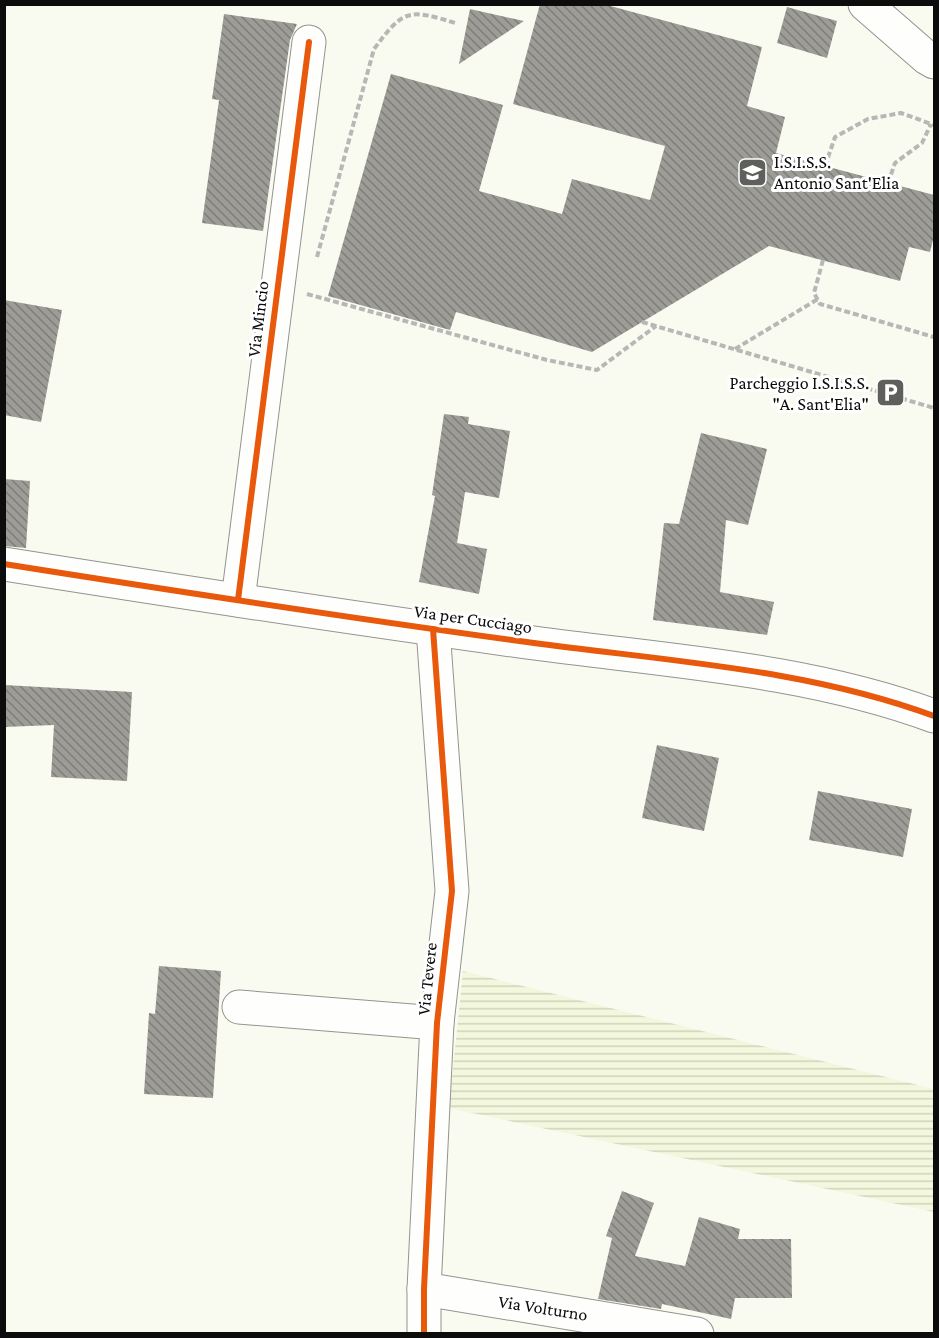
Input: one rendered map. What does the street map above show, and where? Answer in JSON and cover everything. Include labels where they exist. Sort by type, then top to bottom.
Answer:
[{"type":"street","points":[[865,4],[934,62]]},
{"type":"street","name":"Via Mincio","points":[[238,600],[309,42]]},
{"type":"street","name":"Via per Cucciago","points":[[4,564],[433,629],[813,682],[892,700],[934,716]]},
{"type":"street","name":"Via Tevere","points":[[424,1334],[424,1289],[437,1023],[452,891],[433,629]]},
{"type":"street","points":[[239,1008],[437,1023]]},
{"type":"street","name":"Via Volturno","points":[[424,1289],[698,1334]]},
{"type":"path","points":[[316,260],[374,49],[396,20],[423,13],[454,23]]},
{"type":"path","points":[[825,166],[835,137],[868,119],[901,113],[933,125],[922,143],[895,163],[888,183]]},
{"type":"path","points":[[823,260],[814,293],[820,304],[934,337]]},
{"type":"path","points":[[305,306],[310,283]]},
{"type":"path","points":[[307,294],[547,360],[597,370],[656,326]]},
{"type":"path","points":[[734,349],[818,299]]},
{"type":"path","points":[[642,322],[934,408]]},
{"type":"green space","points":[[463,971],[934,1089],[934,1212],[449,1108]]},
{"type":"building","name":"I.S.I.S.S. Antonio Sant'Elia","points":[[540,4],[603,4],[762,47],[747,106],[785,117],[776,153],[934,195],[934,236],[930,252],[909,247],[900,281],[769,246],[592,352],[456,312],[450,330],[328,296],[391,74],[503,105],[479,191],[562,214],[572,179],[650,200],[665,146],[513,104]]},
{"type":"building","points":[[787,7],[837,21],[827,58],[777,43]]},
{"type":"building","points":[[470,9],[524,21],[459,64]]},
{"type":"building","points":[[224,14],[297,24],[290,40],[263,231],[202,223],[219,100],[212,99]]},
{"type":"building","points":[[4,300],[62,310],[41,422],[4,415]]},
{"type":"building","points":[[444,414],[469,417],[468,424],[510,431],[499,498],[465,492],[457,543],[487,549],[479,594],[419,582],[435,496],[432,495]]},
{"type":"building","points":[[701,433],[767,449],[748,525],[726,520],[720,592],[774,602],[767,635],[653,620],[664,523],[679,524]]},
{"type":"building","points":[[4,479],[30,481],[26,548],[4,546]]},
{"type":"building","points":[[4,685],[132,692],[127,781],[51,777],[54,725],[4,727]]},
{"type":"building","points":[[657,745],[719,758],[704,831],[642,818]]},
{"type":"building","points":[[818,791],[912,809],[903,857],[809,840]]},
{"type":"building","points":[[159,966],[221,971],[213,1098],[144,1094],[149,1013],[155,1014]]},
{"type":"building","points":[[622,1191],[654,1203],[635,1256],[685,1266],[699,1217],[740,1229],[738,1239],[791,1239],[792,1298],[735,1298],[731,1319],[662,1304],[661,1309],[598,1299],[612,1238],[606,1236]]},
{"type":"cycle path","points":[[238,600],[309,42]]},
{"type":"cycle path","points":[[4,564],[401,624],[787,677],[837,687],[934,716]]},
{"type":"cycle path","points":[[424,1334],[424,1289],[437,1023],[452,891],[433,629]]},
{"type":"place","name":"I.S.I.S.S. Antonio Sant'Elia","points":[[753,172]]},
{"type":"place","name":"Parcheggio I.S.I.S.S. \"A. Sant'Elia\"","points":[[890,393]]}]
